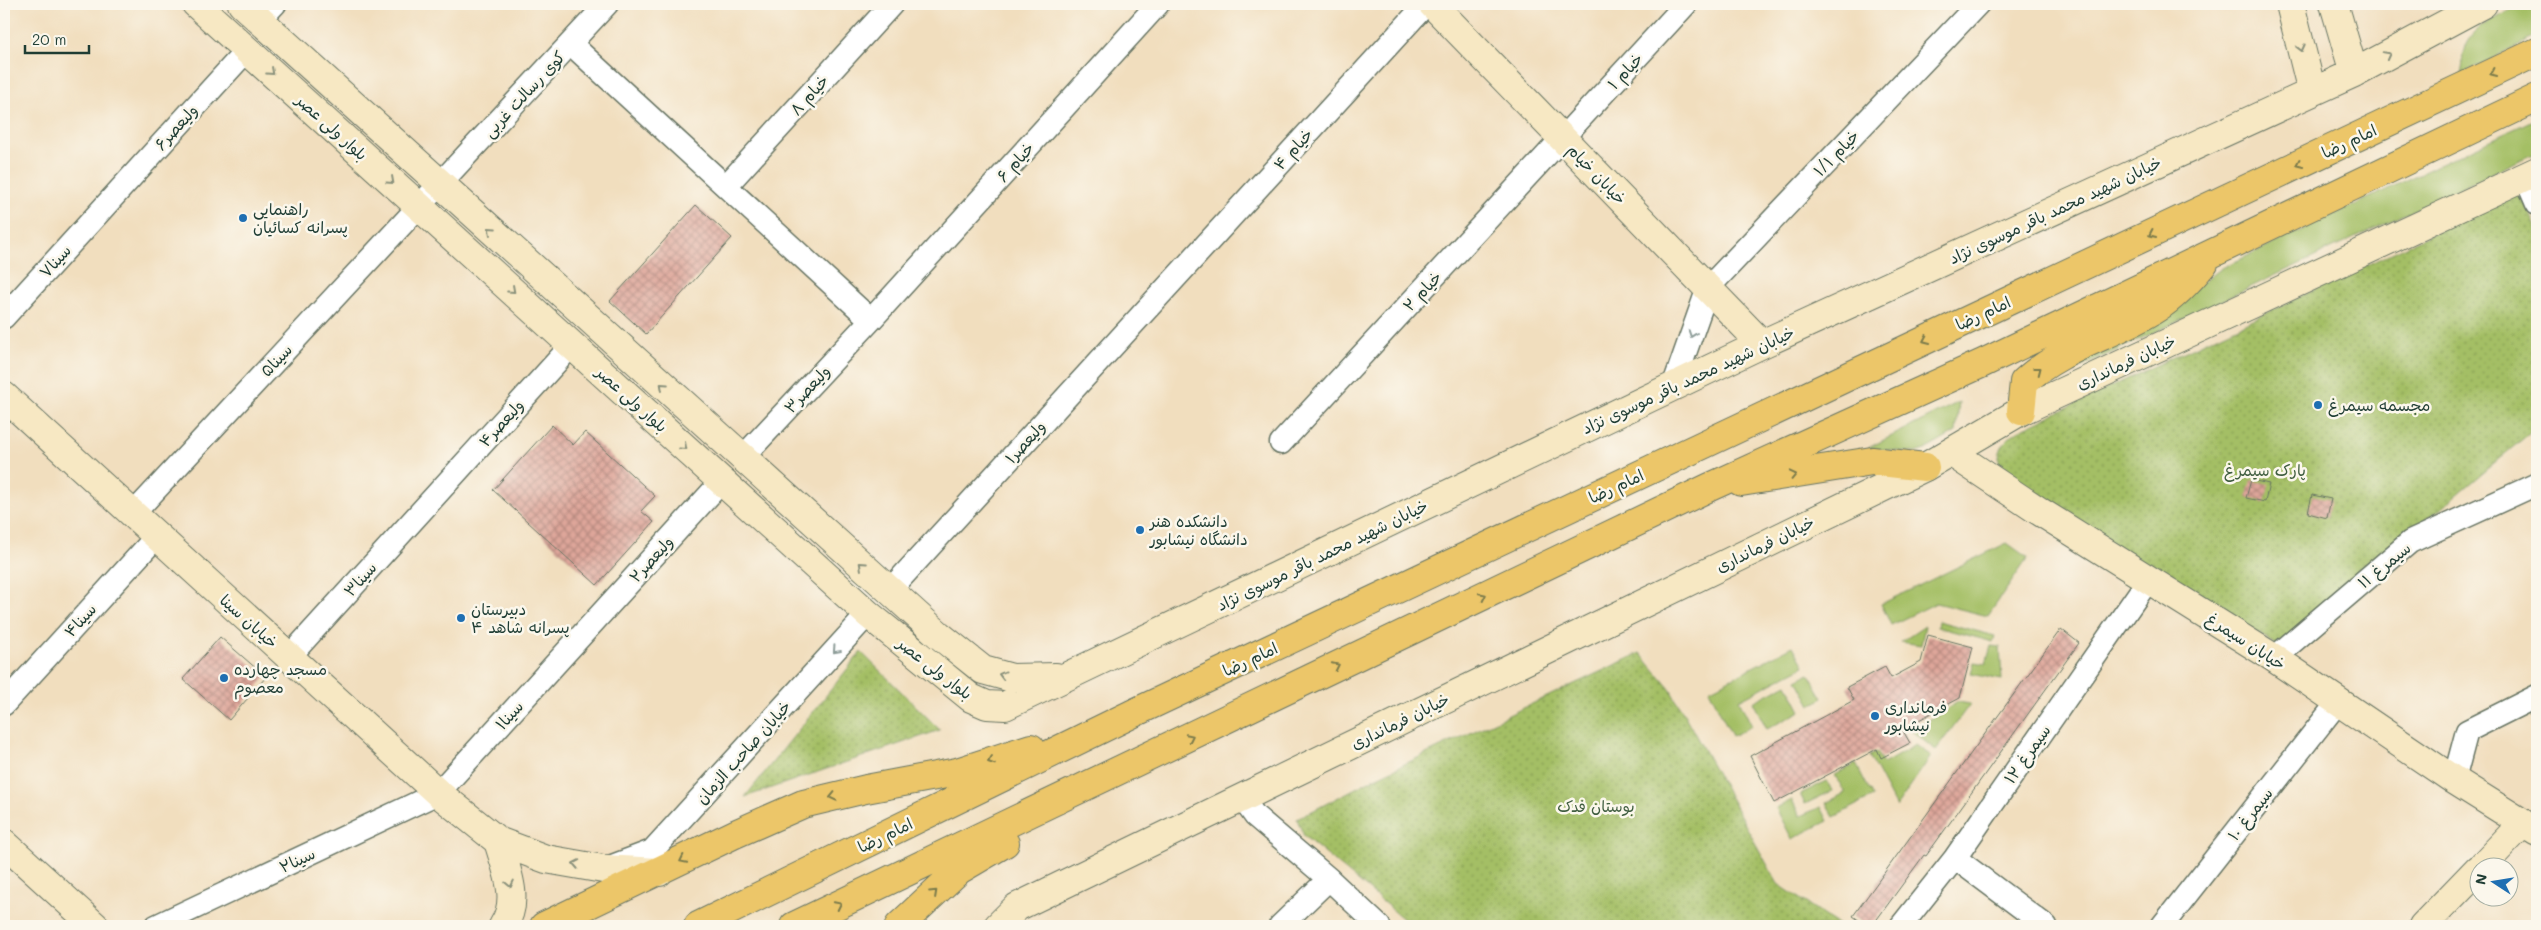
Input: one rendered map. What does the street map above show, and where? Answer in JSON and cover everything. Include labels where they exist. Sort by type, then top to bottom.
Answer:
[{"type":"highway","name":"امام رضا","points":[[698,926],[1136,712],[2537,52]]},
{"type":"highway","points":[[794,926],[1710,487],[1983,363],[2537,98]]},
{"type":"highway","points":[[2021,412],[2024,382],[2040,366],[2156,308],[2178,292],[2212,253]]},
{"type":"highway","points":[[1710,487],[1872,461],[1925,467]]},
{"type":"highway","points":[[544,926],[735,834],[803,804],[866,789],[957,772],[1136,712]]},
{"type":"highway","points":[[898,926],[958,870],[1159,751]]},
{"type":"main road","name":"بلوار ولی عصر","points":[[196,4],[868,614],[937,672],[971,698],[987,705],[1006,706],[1068,677]]},
{"type":"main road","name":"خیابان خیام","points":[[1432,4],[1762,344]]},
{"type":"main road","points":[[2290,4],[2312,92]]},
{"type":"main road","points":[[2334,4],[2354,73]]},
{"type":"main road","name":"خیابان شهید محمد باقر موسوی نژاد","points":[[1068,677],[1762,344],[2354,73],[2483,4]]},
{"type":"main road","name":"بلوار ولی عصر","points":[[259,9],[439,183],[939,635],[983,670],[1012,678],[1068,677]]},
{"type":"main road","name":"خیابان فرمانداری","points":[[998,926],[1017,907],[1925,467],[2021,412],[2531,174]]},
{"type":"main road","name":"خیابان سینا","points":[[4,396],[438,793],[498,841],[546,859],[603,869],[659,872]]},
{"type":"main road","name":"خیابان سیمرغ","points":[[1952,453],[2039,511],[2274,658],[2454,780],[2530,828]]},
{"type":"main road","points":[[868,614],[890,590]]},
{"type":"main road","points":[[2492,858],[2530,828]]},
{"type":"main road","points":[[498,841],[512,889],[510,917],[503,926]]},
{"type":"main road","points":[[4,843],[95,926]]},
{"type":"main road","points":[[2423,926],[2468,879]]},
{"type":"street","name":"کوی رسالت غربی","points":[[418,206],[607,4]]},
{"type":"street","name":"خیام ۸","points":[[726,186],[892,4]]},
{"type":"street","name":"خیام ۶","points":[[871,320],[1158,4]]},
{"type":"street","name":"خیام ۴","points":[[1161,294],[1426,4]]},
{"type":"street","name":"خیام ۱","points":[[1563,138],[1686,4]]},
{"type":"street","name":"خیام ۱/۱","points":[[1708,288],[1972,11]]},
{"type":"street","points":[[571,44],[871,320]]},
{"type":"street","name":"ولیعصر۶","points":[[105,205],[246,50]]},
{"type":"street","name":"خیام ۲","points":[[1281,443],[1563,138]]},
{"type":"street","points":[[2531,174],[2537,204]]},
{"type":"street","name":"سینا۷","points":[[4,317],[105,205]]},
{"type":"street","name":"سینا۵","points":[[133,514],[418,206]]},
{"type":"street","points":[[1673,387],[1708,288]]},
{"type":"street","name":"ولیعصر۱","points":[[890,590],[1161,294]]},
{"type":"street","name":"ولیعصر۳","points":[[743,457],[871,320]]},
{"type":"street","name":"ولیعصر۴","points":[[430,501],[572,345]]},
{"type":"street","name":"ولیعصر۲","points":[[580,637],[722,481]]},
{"type":"street","name":"سیمرغ ۱۱","points":[[2274,658],[2410,542],[2537,484]]},
{"type":"street","name":"سینا۳","points":[[289,657],[430,501]]},
{"type":"street","name":"سینا۴","points":[[4,704],[157,536]]},
{"type":"street","name":"سیمرغ ۱۲","points":[[1901,926],[1955,858],[2149,579]]},
{"type":"street","name":"خیابان صاحب الزمان","points":[[603,869],[652,851],[868,614]]},
{"type":"street","name":"سینا۱","points":[[438,793],[580,637]]},
{"type":"street","points":[[2454,780],[2467,731],[2537,696]]},
{"type":"street","name":"سیمرغ ۱۰","points":[[2162,926],[2338,702]]},
{"type":"street","name":"سینا۲","points":[[156,926],[438,793]]},
{"type":"street","points":[[1242,798],[1255,816],[1329,878],[1379,926]]},
{"type":"street","points":[[1955,858],[2046,926]]},
{"type":"street","points":[[1280,926],[1329,878]]},
{"type":"green space","points":[[2522,4],[2537,4],[2537,36],[2461,74],[2466,46],[2475,32],[2490,21]]},
{"type":"green space","points":[[2537,118],[2537,152],[2064,375],[2056,376],[2052,370],[2187,294],[2222,268]]},
{"type":"green space","name":"پارک سیمرغ","points":[[2520,192],[2537,229],[2537,427],[2277,645],[2013,481],[2000,468],[2000,451],[2005,442],[2018,431]]},
{"type":"green space","points":[[1959,402],[1956,432],[1925,450],[1915,453],[1868,448]]},
{"type":"green space","points":[[2007,543],[2028,558],[1988,616],[1936,603],[1891,625],[1881,604]]},
{"type":"green space","points":[[1938,621],[1995,636],[1993,642],[1937,627]]},
{"type":"green space","points":[[1925,626],[1921,645],[1901,642]]},
{"type":"green space","points":[[1793,646],[1804,666],[1739,700],[1752,726],[1732,736],[1709,690]]},
{"type":"green space","points":[[1991,646],[2000,647],[2002,680],[1971,674],[1974,662],[1986,664]]},
{"type":"green space","points":[[861,652],[940,730],[745,797]]},
{"type":"green space","name":"بوستان فدک","points":[[1640,653],[1670,689],[1778,884],[1840,926],[1412,926],[1304,836],[1297,819],[1375,778]]},
{"type":"green space","points":[[1809,674],[1823,698],[1811,705],[1797,680]]},
{"type":"green space","points":[[1787,684],[1801,711],[1767,729],[1753,702]]},
{"type":"green space","points":[[1958,702],[1970,704],[1936,750],[1911,731]]},
{"type":"green space","points":[[1916,745],[1931,756],[1896,807],[1869,756],[1876,752],[1883,764]]},
{"type":"green space","points":[[1856,764],[1873,797],[1834,817],[1826,803],[1845,793],[1835,775]]},
{"type":"green space","points":[[1827,781],[1832,791],[1805,804],[1800,794]]},
{"type":"green space","points":[[1792,800],[1800,816],[1821,807],[1828,821],[1792,839],[1776,808]]},
{"type":"building","points":[[696,205],[732,238],[646,334],[610,301]]},
{"type":"building","points":[[552,425],[573,445],[585,432],[655,496],[641,511],[654,522],[597,585],[493,490]]},
{"type":"building","points":[[2251,480],[2269,484],[2265,502],[2246,498]]},
{"type":"building","points":[[2312,495],[2331,499],[2327,518],[2308,513]]},
{"type":"building","points":[[2061,629],[2079,643],[1926,856],[1924,855],[1872,926],[1867,926],[1853,916]]},
{"type":"building","name":"فرمانداری نیشابور","points":[[1928,635],[1973,647],[1960,698],[1902,729],[1910,743],[1881,758],[1877,749],[1774,803],[1750,756],[1854,700],[1847,687],[1885,667],[1891,678],[1921,662]]},
{"type":"building","name":"مسجد چهارده معصوم","points":[[220,637],[266,677],[229,720],[183,679]]},
{"type":"place","name":"راهنمایی پسرانه کسائیان","points":[[243,218]]},
{"type":"place","name":"مجسمه سیمرغ","points":[[2318,405]]},
{"type":"place","name":"دانشکده هنر دانشگاه نیشابور","points":[[1140,530]]},
{"type":"place","name":"دبیرستان پسرانه شاهد ۴","points":[[461,618]]},
{"type":"place","name":"مسجد چهارده معصوم","points":[[224,678]]},
{"type":"place","name":"فرمانداری نیشابور","points":[[1875,716]]}]
